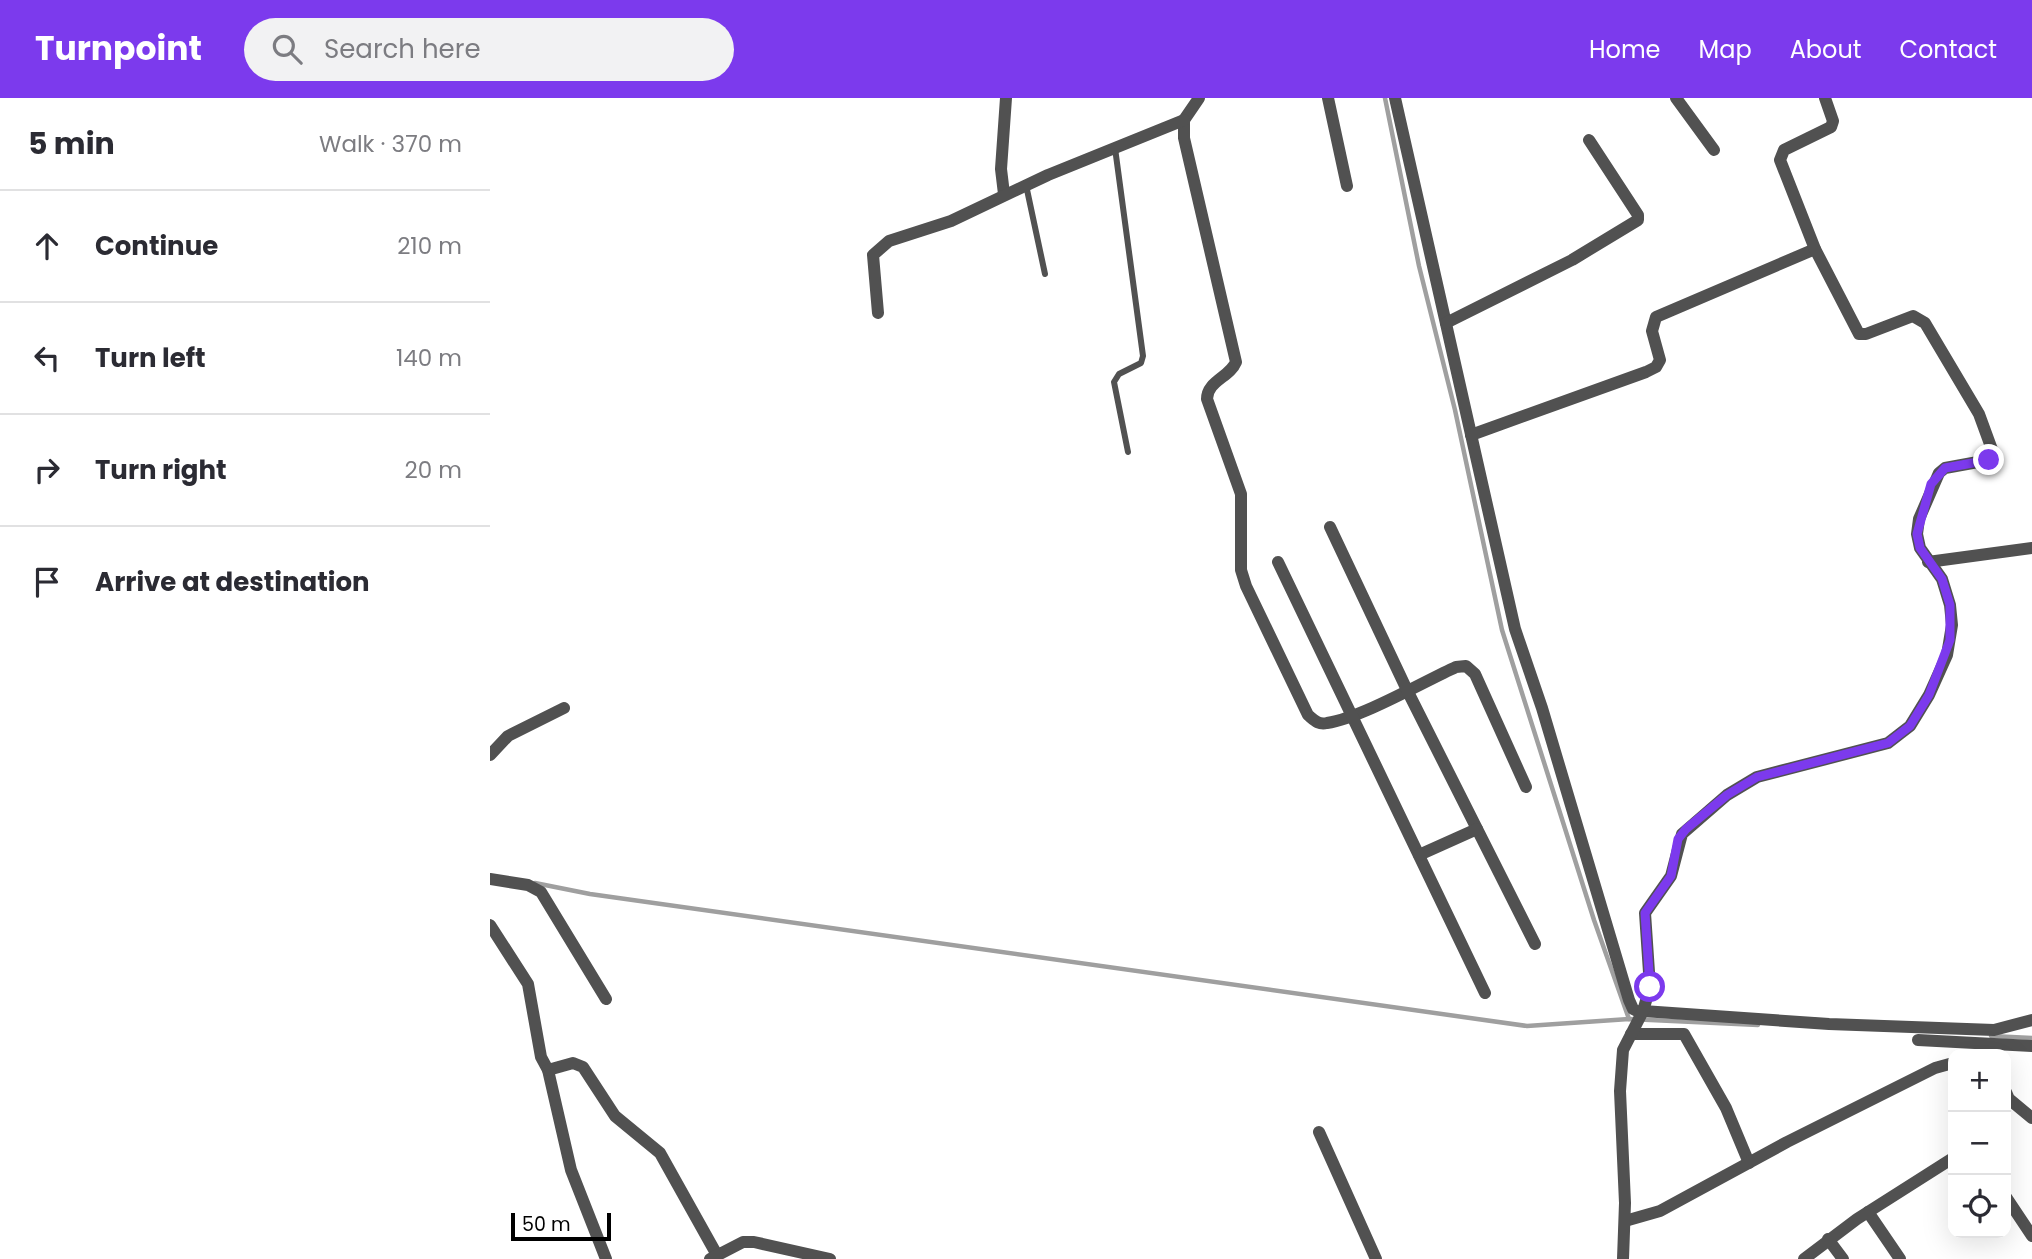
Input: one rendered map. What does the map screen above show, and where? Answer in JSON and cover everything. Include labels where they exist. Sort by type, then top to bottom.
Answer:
[{"type":"street","points":[[1004,194],[1000,169],[1006,98]]},
{"type":"street","points":[[878,313],[871,267],[877,249],[889,241],[951,221],[1004,194],[1184,120],[1199,98]]},
{"type":"street","points":[[1328,98],[1347,186]]},
{"type":"street","points":[[1395,98],[1515,629],[1542,708],[1629,1000],[1638,1020],[1685,1034],[1726,1108],[1749,1163]]},
{"type":"street","points":[[1676,98],[1714,149]]},
{"type":"street","points":[[1623,1259],[1625,1221],[1619,1091],[1623,1050],[1650,987],[1645,913],[1671,876],[1678,839],[1686,829],[1741,784],[1757,777],[1888,743],[1910,726],[1929,695],[1950,640],[1950,605],[1942,579],[1920,548],[1917,534],[1931,484],[1945,468],[1992,459],[1989,439],[1972,400],[1925,323],[1913,316],[1866,334],[1859,334],[1815,249],[1780,160],[1784,150],[1831,127],[1833,121],[1825,98]]},
{"type":"street","points":[[1184,120],[1184,138],[1236,357],[1235,367],[1211,386],[1207,399],[1241,494],[1241,570],[1308,715],[1317,723],[1326,724],[1456,667],[1471,668],[1526,787]]},
{"type":"street","points":[[1446,323],[1572,260],[1638,220],[1638,215],[1589,140]]},
{"type":"street","points":[[1471,435],[1656,367],[1660,359],[1652,331],[1656,317],[1815,249]]},
{"type":"street","points":[[1330,527],[1407,690],[1535,944]]},
{"type":"street","points":[[1928,562],[2032,548]]},
{"type":"street","points":[[1278,562],[1485,993]]},
{"type":"street","points":[[490,755],[508,736],[564,708]]},
{"type":"street","points":[[1419,855],[1477,829]]},
{"type":"street","points":[[490,879],[528,885],[541,892],[606,999]]},
{"type":"street","points":[[490,925],[528,984],[541,1057],[548,1070],[571,1170],[606,1259]]},
{"type":"street","points":[[1638,1020],[1829,1024],[2032,1046]]},
{"type":"street","points":[[1918,1040],[1977,1040],[2032,1020]]},
{"type":"street","points":[[548,1070],[573,1063],[583,1067],[615,1116],[660,1153],[714,1257],[743,1242],[754,1242],[830,1259]]},
{"type":"street","points":[[1625,1221],[1660,1211],[1923,1074],[1948,1065]]},
{"type":"street","points":[[2011,1099],[2032,1118]]},
{"type":"street","points":[[1319,1132],[1376,1259]]},
{"type":"street","points":[[1804,1259],[1828,1239],[1948,1161]]},
{"type":"street","points":[[2011,1204],[2032,1236]]},
{"type":"street","points":[[1868,1212],[1900,1259]]},
{"type":"street","points":[[1828,1239],[1843,1259]]},
{"type":"lane","points":[[1115,148],[1143,356],[1141,363],[1119,374],[1114,382],[1128,452]]},
{"type":"lane","points":[[1026,185],[1045,274]]},
{"type":"waterway","points":[[1385,98],[1419,266],[1455,410],[1502,630],[1594,920],[1629,1019]]},
{"type":"waterway","points":[[535,883],[590,894],[1527,1026],[1629,1019],[1758,1025]]},
{"type":"waterway","points":[[1991,1036],[2032,1038]]},
{"type":"route","points":[[1650,987],[1645,913],[1671,876],[1678,839],[1686,829],[1741,784],[1757,777],[1888,743],[1910,726],[1929,695],[1947,655],[1952,625],[1950,605],[1942,579],[1920,548],[1917,534],[1919,519],[1931,484],[1939,473],[1945,468],[1989,460]]}]
